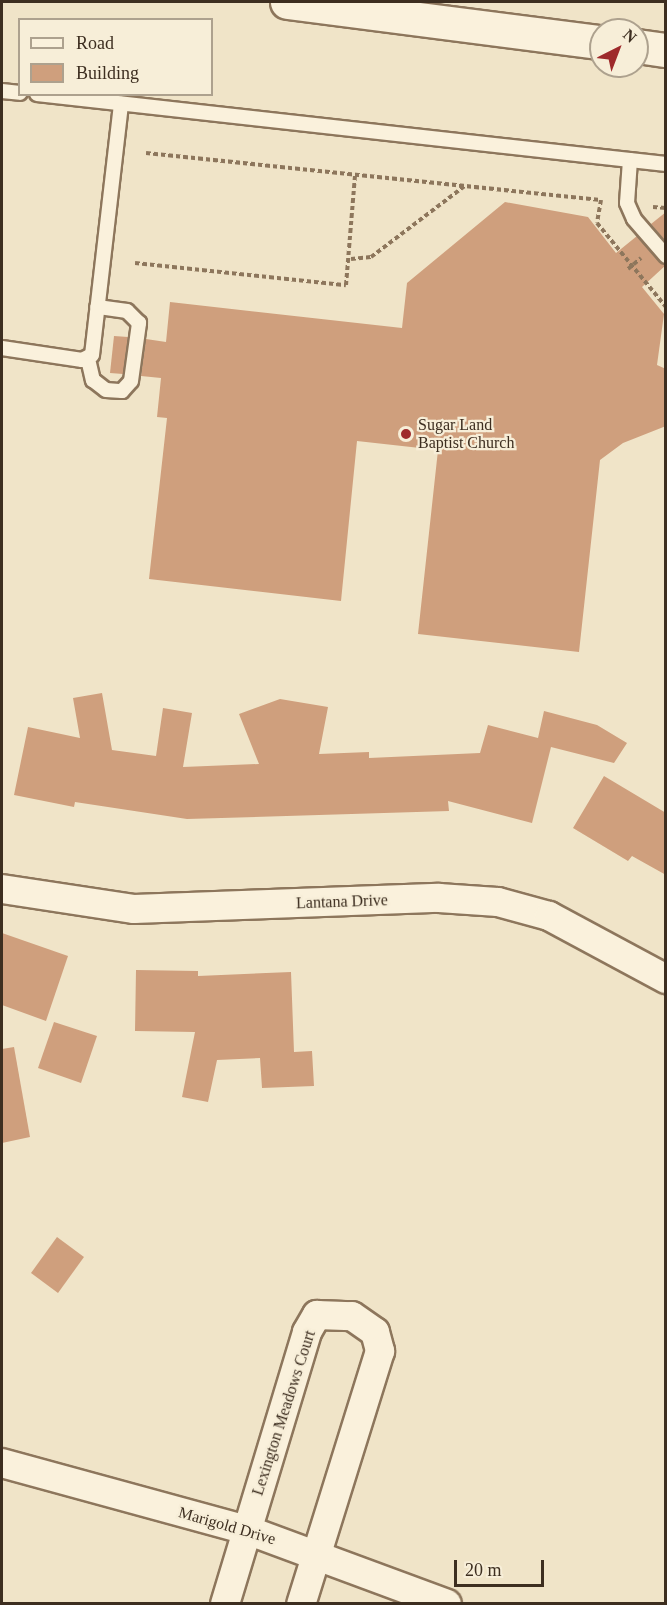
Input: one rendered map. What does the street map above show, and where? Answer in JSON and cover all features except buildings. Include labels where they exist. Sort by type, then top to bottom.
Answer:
[{"type":"main road","points":[[287,2],[589,40]]},
{"type":"main road","points":[[649,48],[666,50]]},
{"type":"street","name":"Lantana Drive","points":[[2,889],[134,909],[439,898],[498,902],[549,916],[666,980]]},
{"type":"street","name":"Lexington Meadows Court","points":[[225,1604],[307,1332],[317,1315],[352,1316],[375,1332],[380,1351],[319,1554],[301,1604]]},
{"type":"street","name":"Marigold Drive","points":[[2,1463],[247,1530],[319,1554],[447,1604]]},
{"type":"lane","points":[[2,90],[18,93]]},
{"type":"lane","points":[[54,96],[666,164]]},
{"type":"lane","points":[[97,307],[127,311],[139,323],[131,381],[122,391],[106,390],[93,380],[88,359],[97,307],[121,104]]},
{"type":"lane","points":[[630,160],[627,203],[634,219],[666,256]]},
{"type":"lane","points":[[2,348],[88,359]]},
{"type":"path","points":[[146,153],[602,200],[597,223],[666,307]]},
{"type":"path","points":[[135,263],[346,285],[351,259],[355,175]]},
{"type":"path","points":[[351,259],[371,257],[466,185]]},
{"type":"place","name":"Sugar Land Baptist Church","points":[[406,434]]}]
